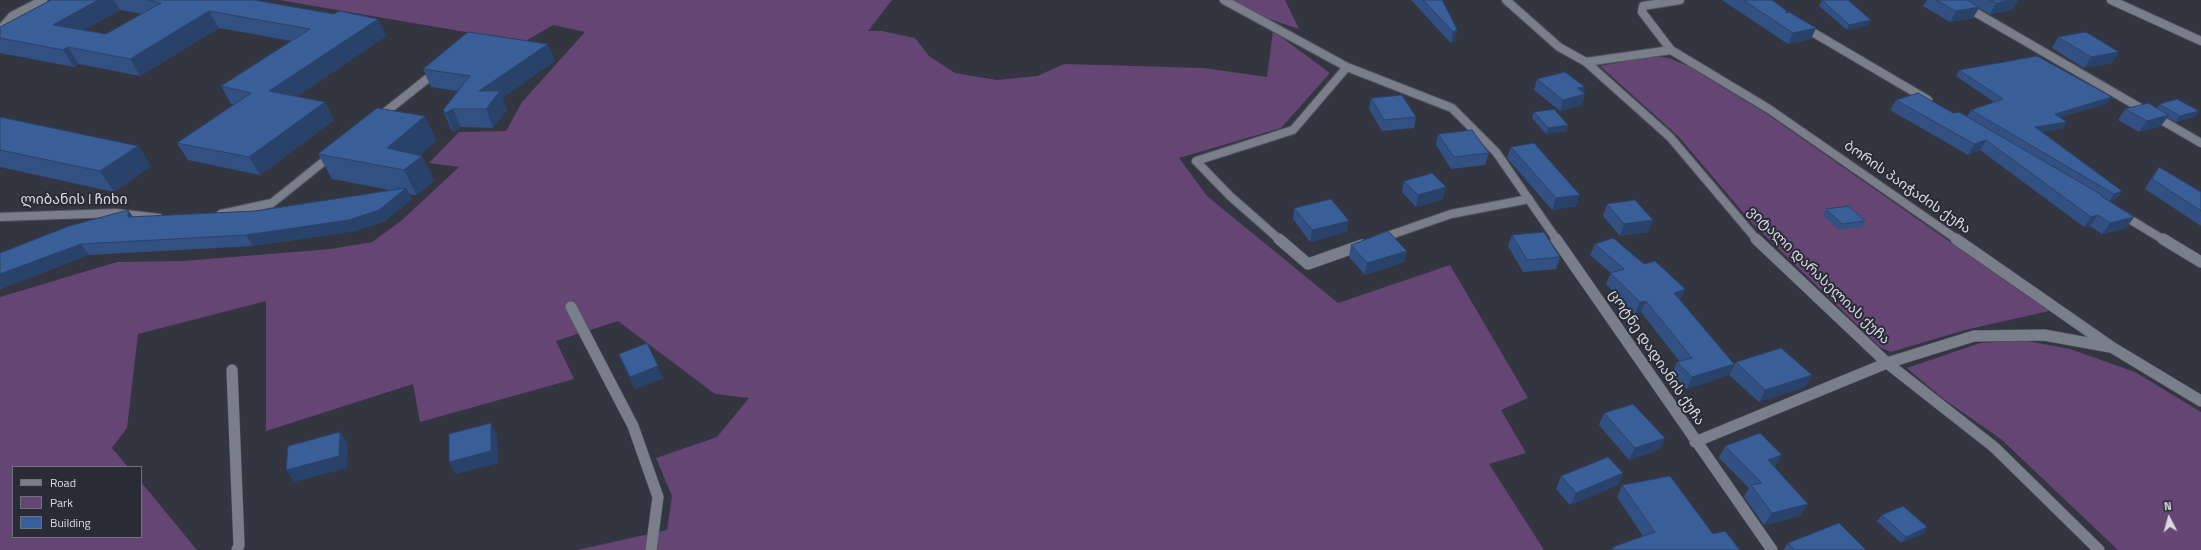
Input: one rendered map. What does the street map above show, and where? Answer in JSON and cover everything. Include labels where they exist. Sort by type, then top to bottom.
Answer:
[{"type":"street","points":[[0,30],[12,16],[43,0]]},
{"type":"street","name":"ცოტნე დადიანის ქუჩა","points":[[1224,0],[1347,67],[1452,108],[1496,152],[1695,442],[1887,363],[1974,336],[2044,335],[2113,348]]},
{"type":"street","name":"ვიტალი დარასელიას ქუჩა","points":[[1506,0],[1558,47],[1586,62],[1670,137],[1753,236],[1887,363],[1994,447],[2099,550]]},
{"type":"street","name":"ბორის პაიჭაძის ქუჩა","points":[[1680,0],[1644,6],[1642,12],[1671,50],[1769,109],[2113,348],[2201,401]]},
{"type":"street","points":[[1954,0],[2201,143]]},
{"type":"street","points":[[2111,0],[2201,42]]},
{"type":"street","points":[[1791,20],[1936,105]]},
{"type":"street","points":[[1586,62],[1671,50]]},
{"type":"street","points":[[371,124],[446,64]]},
{"type":"street","points":[[1347,67],[1293,130],[1196,161],[1230,196],[1308,264],[1451,214],[1529,199]]},
{"type":"street","points":[[213,214],[272,203],[340,149]]},
{"type":"street","points":[[2114,210],[2201,262]]},
{"type":"street","name":"ლიბანის I ჩიხი","points":[[0,217],[116,213],[171,219]]},
{"type":"street","points":[[571,307],[633,426],[658,497],[651,550]]},
{"type":"street","points":[[232,370],[237,550]]},
{"type":"street","points":[[1695,442],[1772,550]]},
{"type":"green space","points":[[279,0],[892,0],[868,31],[882,31],[915,38],[929,56],[955,73],[997,80],[1037,76],[1064,64],[1204,68],[1267,77],[1273,31],[1330,73],[1281,128],[1179,158],[1207,196],[1338,303],[1450,265],[1528,398],[1501,410],[1526,453],[1489,464],[1544,550],[577,550],[667,530],[672,496],[656,458],[717,437],[749,398],[715,394],[618,321],[556,341],[574,379],[420,422],[413,384],[266,431],[266,301],[138,334],[127,428],[112,448],[127,466],[12,466],[12,538],[142,538],[142,483],[197,550],[0,550],[0,297],[117,262],[183,261],[331,249],[372,242],[401,221],[459,167],[429,163],[459,132],[506,131],[522,102],[585,32],[553,25],[524,42]]},
{"type":"green space","points":[[1233,0],[1285,0],[1299,29],[1260,16]]},
{"type":"green space","points":[[1655,56],[1669,58],[1688,66],[1767,114],[2049,311],[1965,330],[1891,352],[1881,348],[1752,223],[1678,136],[1600,66]]},
{"type":"green space","points":[[2022,340],[2070,349],[2135,372],[2201,412],[2201,550],[2118,550],[2002,440],[1941,397],[1907,368],[1980,343]]},
{"type":"building","points":[[51,0],[98,0],[53,25],[106,34],[161,3],[146,0],[254,0],[334,14],[339,11],[378,19],[269,91],[325,102],[249,157],[177,143],[251,93],[221,86],[310,29],[209,11],[130,59],[68,47],[63,50],[0,38],[0,27]]},
{"type":"building","points":[[1423,0],[1442,0],[1457,29],[1453,32]]},
{"type":"building","points":[[1743,0],[1772,0],[1787,11],[1785,13],[1789,12],[1816,28],[1793,33]]},
{"type":"building","points":[[1822,0],[1848,0],[1871,20],[1849,25]]},
{"type":"building","points":[[1936,0],[1967,0],[1979,7],[1956,11]]},
{"type":"building","points":[[1990,0],[2012,0],[1996,3]]},
{"type":"building","points":[[468,32],[548,44],[479,91],[500,91],[486,109],[453,109],[446,113],[443,110],[470,76],[423,69]]},
{"type":"building","points":[[2086,32],[2119,52],[2091,57],[2058,37]]},
{"type":"building","points":[[2037,56],[2112,97],[2055,114],[2067,122],[2035,127],[2122,191],[2114,194],[1971,110],[2003,99],[1959,70]]},
{"type":"building","points":[[1565,72],[1585,87],[1578,88],[1585,94],[1563,100],[1537,79]]},
{"type":"building","points":[[1918,93],[1953,113],[1959,112],[2102,195],[2101,196],[2134,217],[2110,223],[2098,215],[2091,217],[1986,140],[1974,144],[1896,100]]},
{"type":"building","points":[[1402,95],[1416,117],[1384,120],[1371,98]]},
{"type":"building","points":[[2177,99],[2199,111],[2180,116],[2159,104]]},
{"type":"building","points":[[2148,103],[2169,115],[2147,121],[2125,109]]},
{"type":"building","points":[[377,108],[425,116],[387,148],[422,156],[404,170],[318,154]]},
{"type":"building","points":[[1554,109],[1568,125],[1548,128],[1534,112]]},
{"type":"building","points":[[0,117],[138,146],[100,171],[0,150]]},
{"type":"building","points":[[1472,130],[1489,153],[1454,157],[1438,134]]},
{"type":"building","points":[[1534,143],[1580,195],[1556,198],[1511,147]]},
{"type":"building","points":[[2159,167],[2201,192],[2201,211],[2152,179]]},
{"type":"building","points":[[1432,173],[1446,187],[1418,195],[1404,181]]},
{"type":"building","points":[[406,188],[379,210],[349,220],[246,235],[81,244],[0,274],[0,253],[69,226],[128,210],[128,217],[256,211]]},
{"type":"building","points":[[1331,199],[1349,221],[1312,230],[1294,208]]},
{"type":"building","points":[[1635,200],[1653,220],[1624,224],[1607,204]]},
{"type":"building","points":[[1849,206],[1865,221],[1842,224],[1826,209]]},
{"type":"building","points":[[1388,231],[1407,251],[1367,263],[1351,245]]},
{"type":"building","points":[[1544,232],[1560,257],[1527,260],[1512,235]]},
{"type":"building","points":[[1613,238],[1644,264],[1655,261],[1685,289],[1674,293],[1734,364],[1692,377],[1677,362],[1692,358],[1646,301],[1640,302],[1610,273],[1624,269],[1595,244]]},
{"type":"building","points":[[647,343],[658,366],[630,377],[619,354]]},
{"type":"building","points":[[1781,348],[1812,375],[1765,390],[1736,362]]},
{"type":"building","points":[[1633,404],[1665,438],[1635,448],[1604,413]]},
{"type":"building","points":[[491,423],[491,451],[449,462],[449,434]]},
{"type":"building","points":[[340,432],[339,456],[286,470],[288,446]]},
{"type":"building","points":[[1760,433],[1782,455],[1768,460],[1808,504],[1772,513],[1751,485],[1762,483],[1725,446]]},
{"type":"building","points":[[1608,457],[1623,473],[1576,493],[1561,476]]},
{"type":"building","points":[[1670,476],[1713,534],[1725,531],[1740,550],[1616,550],[1613,547],[1655,532],[1622,485]]},
{"type":"building","points":[[1903,506],[1927,527],[1906,537],[1882,515]]},
{"type":"building","points":[[1839,523],[1866,550],[1795,550],[1788,543]]}]
